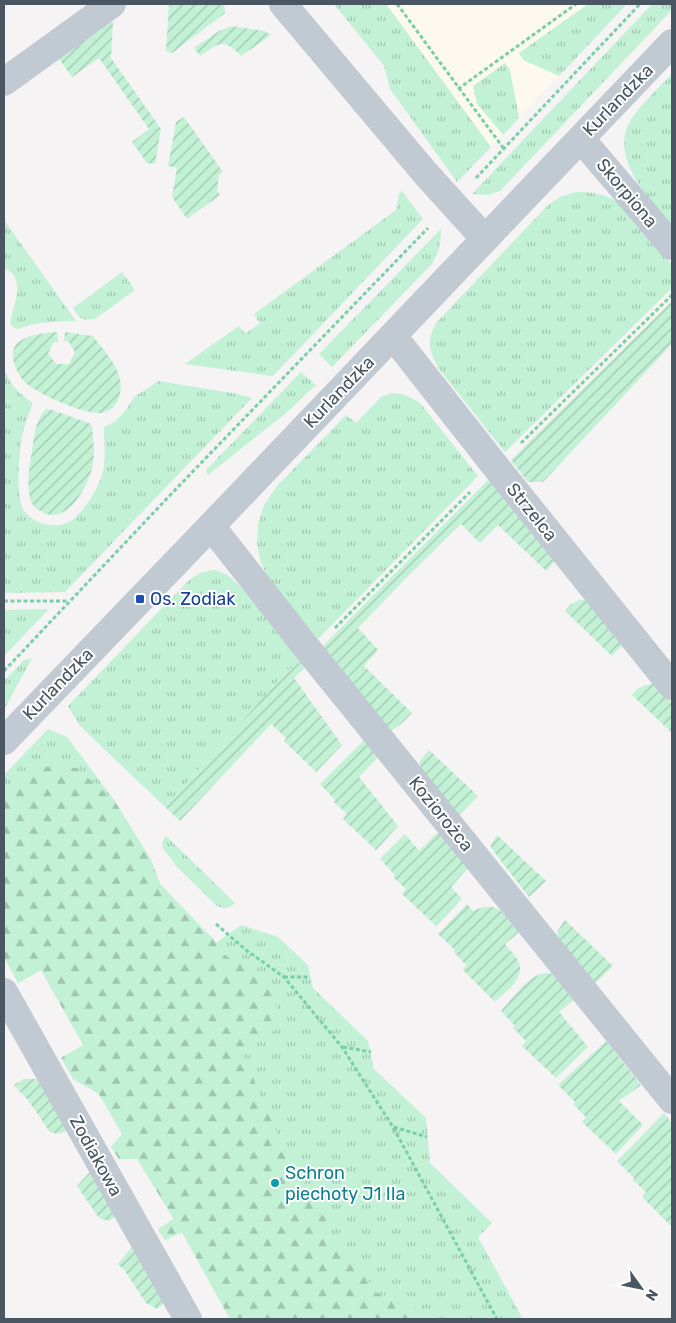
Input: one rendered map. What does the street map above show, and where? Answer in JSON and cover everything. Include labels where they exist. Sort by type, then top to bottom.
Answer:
[{"type":"street","points":[[4,82],[112,4]]},
{"type":"street","points":[[282,4],[426,174],[485,239]]},
{"type":"street","name":"Kurlandzka","points":[[4,741],[672,43]]},
{"type":"street","name":"Skorpiona","points":[[581,139],[672,246]]},
{"type":"street","name":"Strzelca","points":[[393,336],[672,686]]},
{"type":"street","name":"Koziorożca","points":[[211,526],[310,652],[672,1100]]},
{"type":"street","name":"Zodiakowa","points":[[4,992],[188,1319]]},
{"type":"path","points":[[397,4],[504,149]]},
{"type":"path","points":[[458,89],[576,4]]},
{"type":"path","points":[[4,671],[68,602],[504,149],[640,4]]},
{"type":"path","points":[[4,601],[68,602]]},
{"type":"path","points":[[216,924],[246,950],[284,977],[342,1047],[393,1127],[497,1319]]},
{"type":"path","points":[[284,977],[310,977]]},
{"type":"path","points":[[342,1047],[371,1052]]},
{"type":"path","points":[[393,1127],[427,1137]]},
{"type":"shaded area","points":[[386,4],[626,4],[491,147]]},
{"type":"green space","points":[[169,4],[224,4],[225,13],[172,53],[166,51]]},
{"type":"green space","points":[[334,4],[386,4],[491,147],[457,182],[390,89],[384,66]]},
{"type":"green space","points":[[588,4],[627,4],[559,76],[523,60],[519,53]]},
{"type":"green space","points":[[652,4],[672,4],[672,10],[500,191],[488,195],[472,194]]},
{"type":"green space","points":[[110,18],[113,22],[111,58],[161,129],[155,164],[147,163],[132,142],[149,129],[99,58],[72,77],[59,59]]},
{"type":"green space","points":[[232,26],[264,31],[271,35],[241,56],[225,44],[217,45],[200,56],[194,48],[219,31]]},
{"type":"green space","points":[[505,63],[510,70],[519,118],[503,135],[477,104],[473,86]]},
{"type":"green space","points":[[672,74],[672,226],[637,181],[630,168],[624,142],[630,121]]},
{"type":"green space","points":[[184,117],[223,172],[219,175],[217,191],[220,195],[187,219],[172,197],[177,168],[168,166],[176,122]]},
{"type":"green space","points":[[402,191],[423,219],[273,376],[185,364],[239,326],[245,334],[260,323],[254,314],[396,210],[399,194]]},
{"type":"green space","points":[[576,192],[603,195],[613,199],[629,212],[672,265],[672,288],[505,452],[438,368],[432,356],[430,346],[431,335],[436,323],[548,205],[560,197]]},
{"type":"green space","points":[[4,220],[76,321],[46,322],[17,329],[12,326],[10,322],[16,299],[17,284],[11,272],[4,268]]},
{"type":"green space","points":[[441,229],[439,247],[432,264],[332,367],[319,354]]},
{"type":"green space","points":[[122,272],[135,290],[95,319],[86,320],[79,317],[73,308]]},
{"type":"green space","points":[[672,301],[672,344],[543,482],[528,482],[511,460]]},
{"type":"green space","points":[[57,332],[58,342],[54,342],[48,353],[56,364],[69,364],[75,352],[68,341],[64,341],[65,332],[93,336],[110,358],[121,382],[121,391],[115,405],[107,412],[93,412],[72,407],[39,392],[21,377],[13,361],[13,350],[16,345],[28,337]]},
{"type":"green space","points":[[4,368],[15,388],[33,403],[23,432],[20,449],[19,495],[21,504],[24,511],[32,519],[50,525],[60,525],[69,522],[85,507],[94,493],[103,472],[105,455],[104,427],[116,421],[134,397],[159,381],[252,398],[65,592],[4,593]]},
{"type":"green space","points":[[301,372],[316,385],[286,413],[208,475],[206,470]]},
{"type":"green space","points":[[392,393],[406,396],[420,403],[478,476],[318,639],[267,576],[260,560],[257,543],[258,524],[264,505],[277,486],[346,415],[356,423],[381,397]]},
{"type":"green space","points":[[46,409],[89,423],[92,426],[94,449],[91,472],[79,496],[66,510],[59,514],[51,515],[42,512],[33,505],[29,495],[28,483],[36,429],[39,418]]},
{"type":"green space","points":[[492,476],[557,559],[546,571],[498,525],[480,543],[461,524],[408,576],[358,628],[378,650],[364,666],[412,713],[391,731],[323,646]]},
{"type":"green space","points":[[216,570],[228,575],[242,588],[302,661],[288,670],[165,807],[79,725],[68,706],[186,583],[193,577],[207,571]]},
{"type":"green space","points":[[580,600],[589,600],[625,642],[612,656],[565,611],[571,604]]},
{"type":"green space","points":[[49,609],[4,656],[4,610]]},
{"type":"green space","points":[[32,658],[4,710],[4,681],[24,660]]},
{"type":"green space","points":[[302,661],[306,667],[294,678],[342,745],[316,772],[284,741],[286,738],[271,724],[180,821],[165,807],[288,670]]},
{"type":"green space","points":[[653,684],[666,694],[671,704],[672,733],[632,695],[641,687]]},
{"type":"green space","points":[[48,729],[67,737],[114,800],[151,860],[160,884],[216,943],[241,925],[278,937],[308,965],[313,988],[368,1041],[374,1069],[426,1118],[430,1163],[492,1223],[478,1237],[523,1319],[230,1319],[182,1232],[165,1240],[158,1229],[174,1219],[137,1159],[119,1159],[111,1147],[123,1134],[99,1094],[73,1079],[61,1058],[84,1045],[41,970],[18,983],[4,957],[4,775]]},
{"type":"green space","points":[[365,739],[379,756],[359,777],[398,826],[376,850],[343,819],[347,814],[334,802],[335,800],[320,784]]},
{"type":"green space","points":[[429,750],[478,796],[458,816],[422,770],[419,763]]},
{"type":"green space","points":[[32,766],[76,768],[114,800],[151,860],[160,884],[217,943],[219,951],[260,975],[275,1001],[283,1025],[240,1051],[250,1068],[259,1094],[282,1143],[339,1244],[352,1254],[376,1293],[412,1304],[423,1319],[230,1319],[182,1232],[165,1240],[158,1229],[174,1219],[137,1159],[119,1159],[111,1147],[122,1134],[99,1094],[73,1079],[61,1058],[83,1045],[41,970],[18,983],[4,957],[4,799],[12,784]]},
{"type":"green space","points":[[439,831],[468,868],[451,887],[462,899],[436,926],[402,894],[406,889],[393,877],[395,875],[380,859],[405,834],[419,851]]},
{"type":"green space","points":[[497,835],[546,881],[529,897],[491,848]]},
{"type":"green space","points":[[166,836],[235,903],[226,908],[216,905],[177,867],[162,847]]},
{"type":"green space","points":[[467,904],[473,911],[489,907],[500,910],[519,932],[505,944],[515,955],[519,963],[520,969],[517,980],[495,1002],[463,970],[466,965],[454,952],[455,950],[438,934]]},
{"type":"green space","points":[[565,920],[613,966],[593,985],[558,938],[557,932]]},
{"type":"green space","points":[[545,973],[553,974],[574,1000],[559,1012],[588,1047],[556,1078],[522,1046],[526,1041],[513,1028],[515,1026],[501,1011],[526,983],[532,978]]},
{"type":"green space","points":[[606,1041],[641,1085],[619,1101],[643,1125],[616,1154],[582,1122],[586,1117],[573,1104],[575,1102],[558,1085]]},
{"type":"green space","points":[[24,1079],[36,1079],[46,1084],[71,1128],[57,1134],[50,1132],[28,1100],[14,1085]]},
{"type":"green space","points":[[664,1113],[672,1124],[672,1227],[642,1197],[646,1192],[617,1161]]},
{"type":"green space","points":[[90,1172],[120,1214],[109,1221],[99,1218],[77,1186]]},
{"type":"green space","points":[[131,1248],[140,1248],[167,1301],[157,1309],[146,1303],[125,1271],[118,1264]]},
{"type":"place","name":"Os. Zodiak","points":[[140,599]]},
{"type":"place","name":"Schron piechoty J1 IIa","points":[[275,1183]]}]
